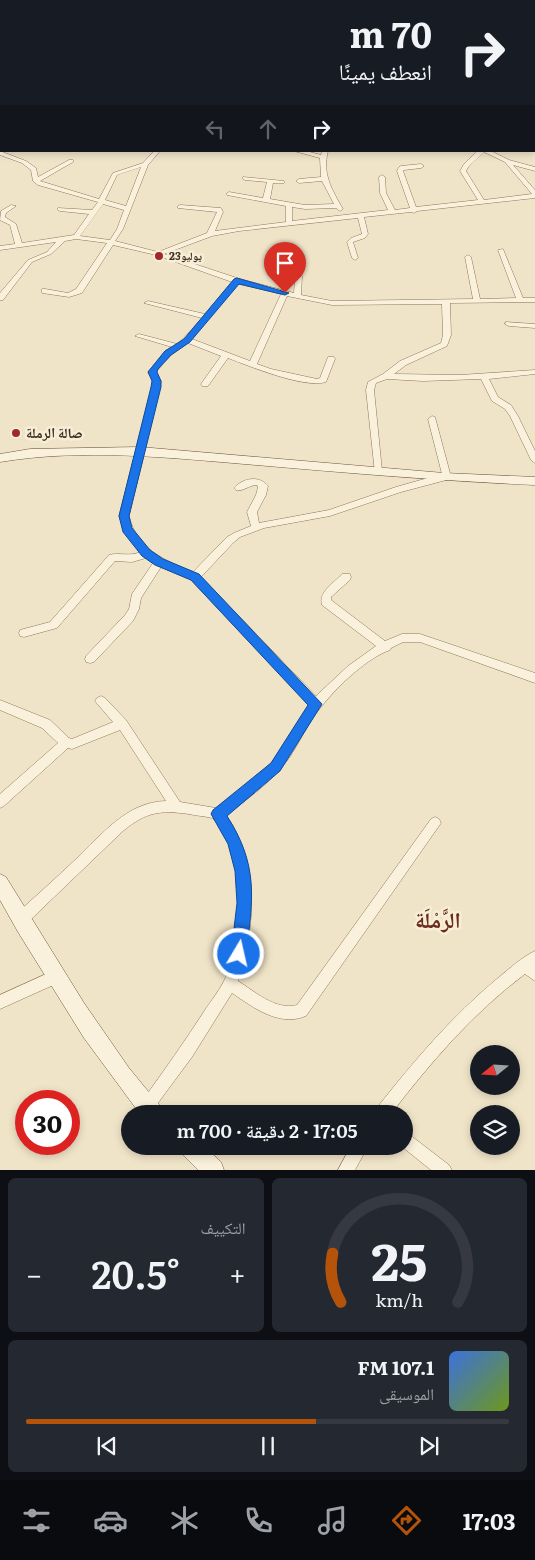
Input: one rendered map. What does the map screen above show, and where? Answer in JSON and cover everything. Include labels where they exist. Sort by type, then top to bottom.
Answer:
[{"type":"street","points":[[45,291],[69,296],[79,291],[112,242],[128,209],[145,164],[156,152]]},
{"type":"street","points":[[306,152],[324,154],[322,172],[324,179],[346,219]]},
{"type":"street","points":[[480,152],[466,165],[463,172],[482,202]]},
{"type":"street","points":[[488,152],[507,161],[535,169]]},
{"type":"street","points":[[0,153],[24,162],[34,169],[36,181]]},
{"type":"street","points":[[36,181],[71,161]]},
{"type":"street","points":[[507,161],[535,195]]},
{"type":"street","points":[[76,237],[101,202],[115,174],[145,164]]},
{"type":"street","points":[[414,211],[400,171],[401,168],[408,166],[421,166]]},
{"type":"street","points":[[382,177],[384,193],[393,213]]},
{"type":"street","points":[[245,178],[282,182]]},
{"type":"street","points":[[299,181],[324,179]]},
{"type":"street","points":[[36,181],[49,187],[128,209]]},
{"type":"street","points":[[266,200],[270,181]]},
{"type":"street","points":[[229,194],[289,205],[324,208],[338,206]]},
{"type":"street","points":[[158,254],[210,234],[535,195]]},
{"type":"street","points":[[289,205],[289,224]]},
{"type":"street","points":[[13,206],[3,212],[1,218],[13,224],[19,245]]},
{"type":"street","points":[[180,208],[219,209],[220,212],[210,234]]},
{"type":"street","points":[[60,209],[94,212]]},
{"type":"street","points":[[355,258],[350,242],[353,239],[363,237],[365,234],[361,217]]},
{"type":"street","points":[[0,248],[76,237],[112,242],[158,254],[237,281],[332,303],[535,300]]},
{"type":"street","points":[[0,298],[30,262],[49,253],[62,240]]},
{"type":"street","points":[[501,250],[520,300]]},
{"type":"street","points":[[468,258],[477,300]]},
{"type":"street","points":[[296,296],[299,278]]},
{"type":"street","points":[[237,281],[187,340],[176,346],[152,372],[157,381],[156,387],[124,516],[127,529],[146,553],[159,562],[195,577],[316,704]]},
{"type":"street","points":[[252,365],[285,293]]},
{"type":"street","points":[[378,471],[370,390],[372,382],[386,376],[403,363],[444,344],[447,335],[446,302]]},
{"type":"street","points":[[148,303],[207,317]]},
{"type":"street","points":[[509,324],[535,326]]},
{"type":"street","points":[[139,336],[176,346]]},
{"type":"street","points":[[187,340],[269,371],[317,382],[323,380],[331,359]]},
{"type":"street","points":[[205,384],[226,355]]},
{"type":"street","points":[[386,376],[409,378],[484,378],[535,372]]},
{"type":"street","points":[[484,378],[495,399],[508,407],[514,416],[535,460]]},
{"type":"street","points":[[432,419],[446,477]]},
{"type":"street","points":[[0,458],[30,453],[140,451],[446,477],[535,481]]},
{"type":"street","points":[[195,577],[230,540],[256,528],[330,513],[398,489],[446,477]]},
{"type":"street","points":[[239,488],[247,482],[259,482],[262,486],[261,494],[252,512],[256,528]]},
{"type":"street","points":[[24,633],[52,625],[112,558],[134,560],[146,553]]},
{"type":"street","points":[[90,659],[129,618],[134,609],[136,597],[159,562]]},
{"type":"street","points":[[346,577],[326,596],[326,602],[386,647]]},
{"type":"street","points":[[218,814],[276,767],[316,704],[336,683],[360,663],[397,639],[420,638],[535,678]]},
{"type":"street","points":[[101,701],[122,724],[176,806]]},
{"type":"street","points":[[0,705],[46,724],[66,743]]},
{"type":"street","points":[[0,802],[66,743],[79,743],[122,724]]},
{"type":"street","points":[[21,919],[131,817],[154,808],[176,806],[206,810],[218,814],[240,855],[245,903],[239,954],[230,984],[154,1105]]},
{"type":"street","points":[[230,984],[281,1013],[294,1015],[301,1011],[435,823]]},
{"type":"street","points":[[0,883],[55,977],[93,1034],[147,1105]]},
{"type":"street","points":[[388,1105],[436,1047],[466,1016],[532,966]]},
{"type":"street","points":[[0,1002],[55,977]]},
{"type":"street","points":[[413,1146],[444,1170]]},
{"type":"street","points":[[197,1155],[213,1170]]},
{"type":"street","points":[[346,1170],[355,1155]]},
{"type":"place","name":"23يوليو","points":[[159,256]]},
{"type":"place","name":"صالة الرملة","points":[[16,433]]},
{"type":"district","name":"الرَّمْلَة","points":[[438,920]]},
{"type":"route","points":[[239,954],[245,903],[240,855],[234,840],[218,814],[276,767],[316,704],[195,577],[159,562],[146,553],[127,529],[124,516],[156,387],[157,381],[152,372],[168,353],[187,340],[237,281],[285,293]]}]
